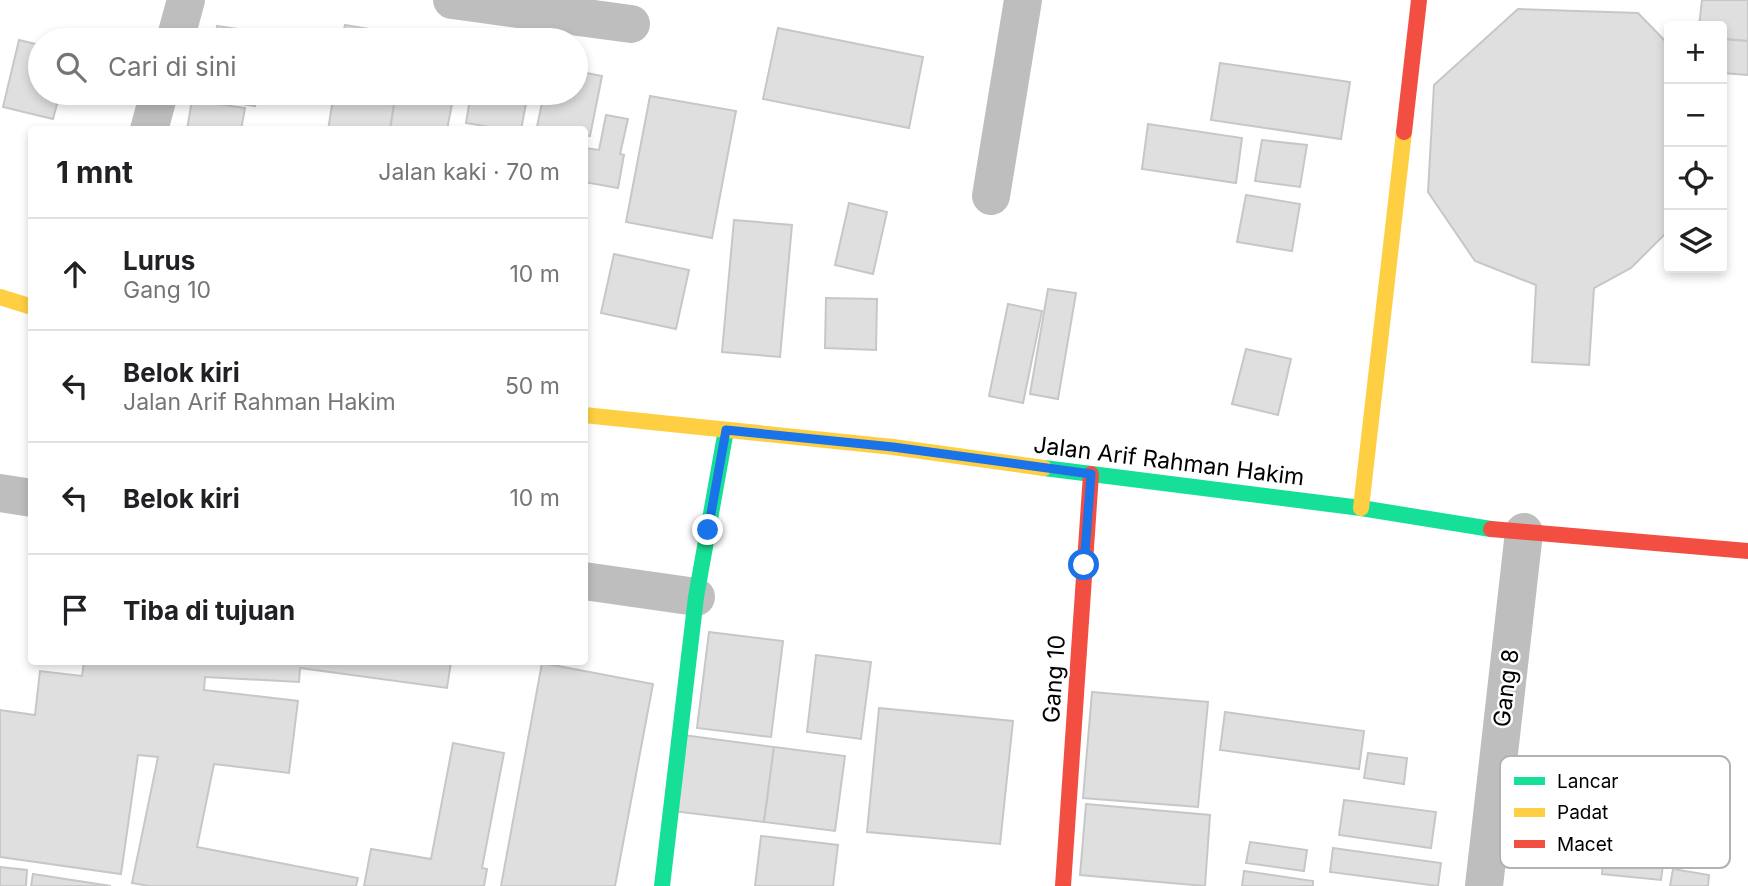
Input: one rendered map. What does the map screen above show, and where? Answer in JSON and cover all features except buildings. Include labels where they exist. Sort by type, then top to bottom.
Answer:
[{"type":"street","points":[[178,28],[186,0]]},
{"type":"street","points":[[452,0],[631,24]]},
{"type":"street","points":[[991,196],[1023,0]]},
{"type":"street","points":[[1361,508],[1419,0]]},
{"type":"street","points":[[150,126],[156,105]]},
{"type":"street","points":[[0,297],[28,306]]},
{"type":"street","name":"Jalan Arif Rahman Hakim","points":[[588,415],[893,447],[1361,508],[1479,528],[1748,551]]},
{"type":"street","points":[[662,886],[696,597],[726,430]]},
{"type":"street","name":"Gang 10","points":[[1063,886],[1091,474]]},
{"type":"street","points":[[0,493],[28,497]]},
{"type":"street","name":"Gang 8","points":[[1484,886],[1524,532]]},
{"type":"street","points":[[588,582],[696,597]]},
{"type":"traffic: fast","points":[[662,886],[696,597],[726,430]]},
{"type":"traffic: fast","points":[[1044,468],[1361,508],[1491,529]]},
{"type":"traffic: slow","points":[[1361,508],[1404,132]]},
{"type":"traffic: slow","points":[[0,297],[28,306]]},
{"type":"traffic: slow","points":[[588,415],[893,447],[1044,468]]},
{"type":"traffic: jam","points":[[1404,132],[1419,0]]},
{"type":"traffic: jam","points":[[1063,886],[1091,474]]},
{"type":"traffic: jam","points":[[1491,529],[1748,551]]},
{"type":"route","points":[[708,530],[726,430],[893,447],[1091,474],[1084,565]]}]
